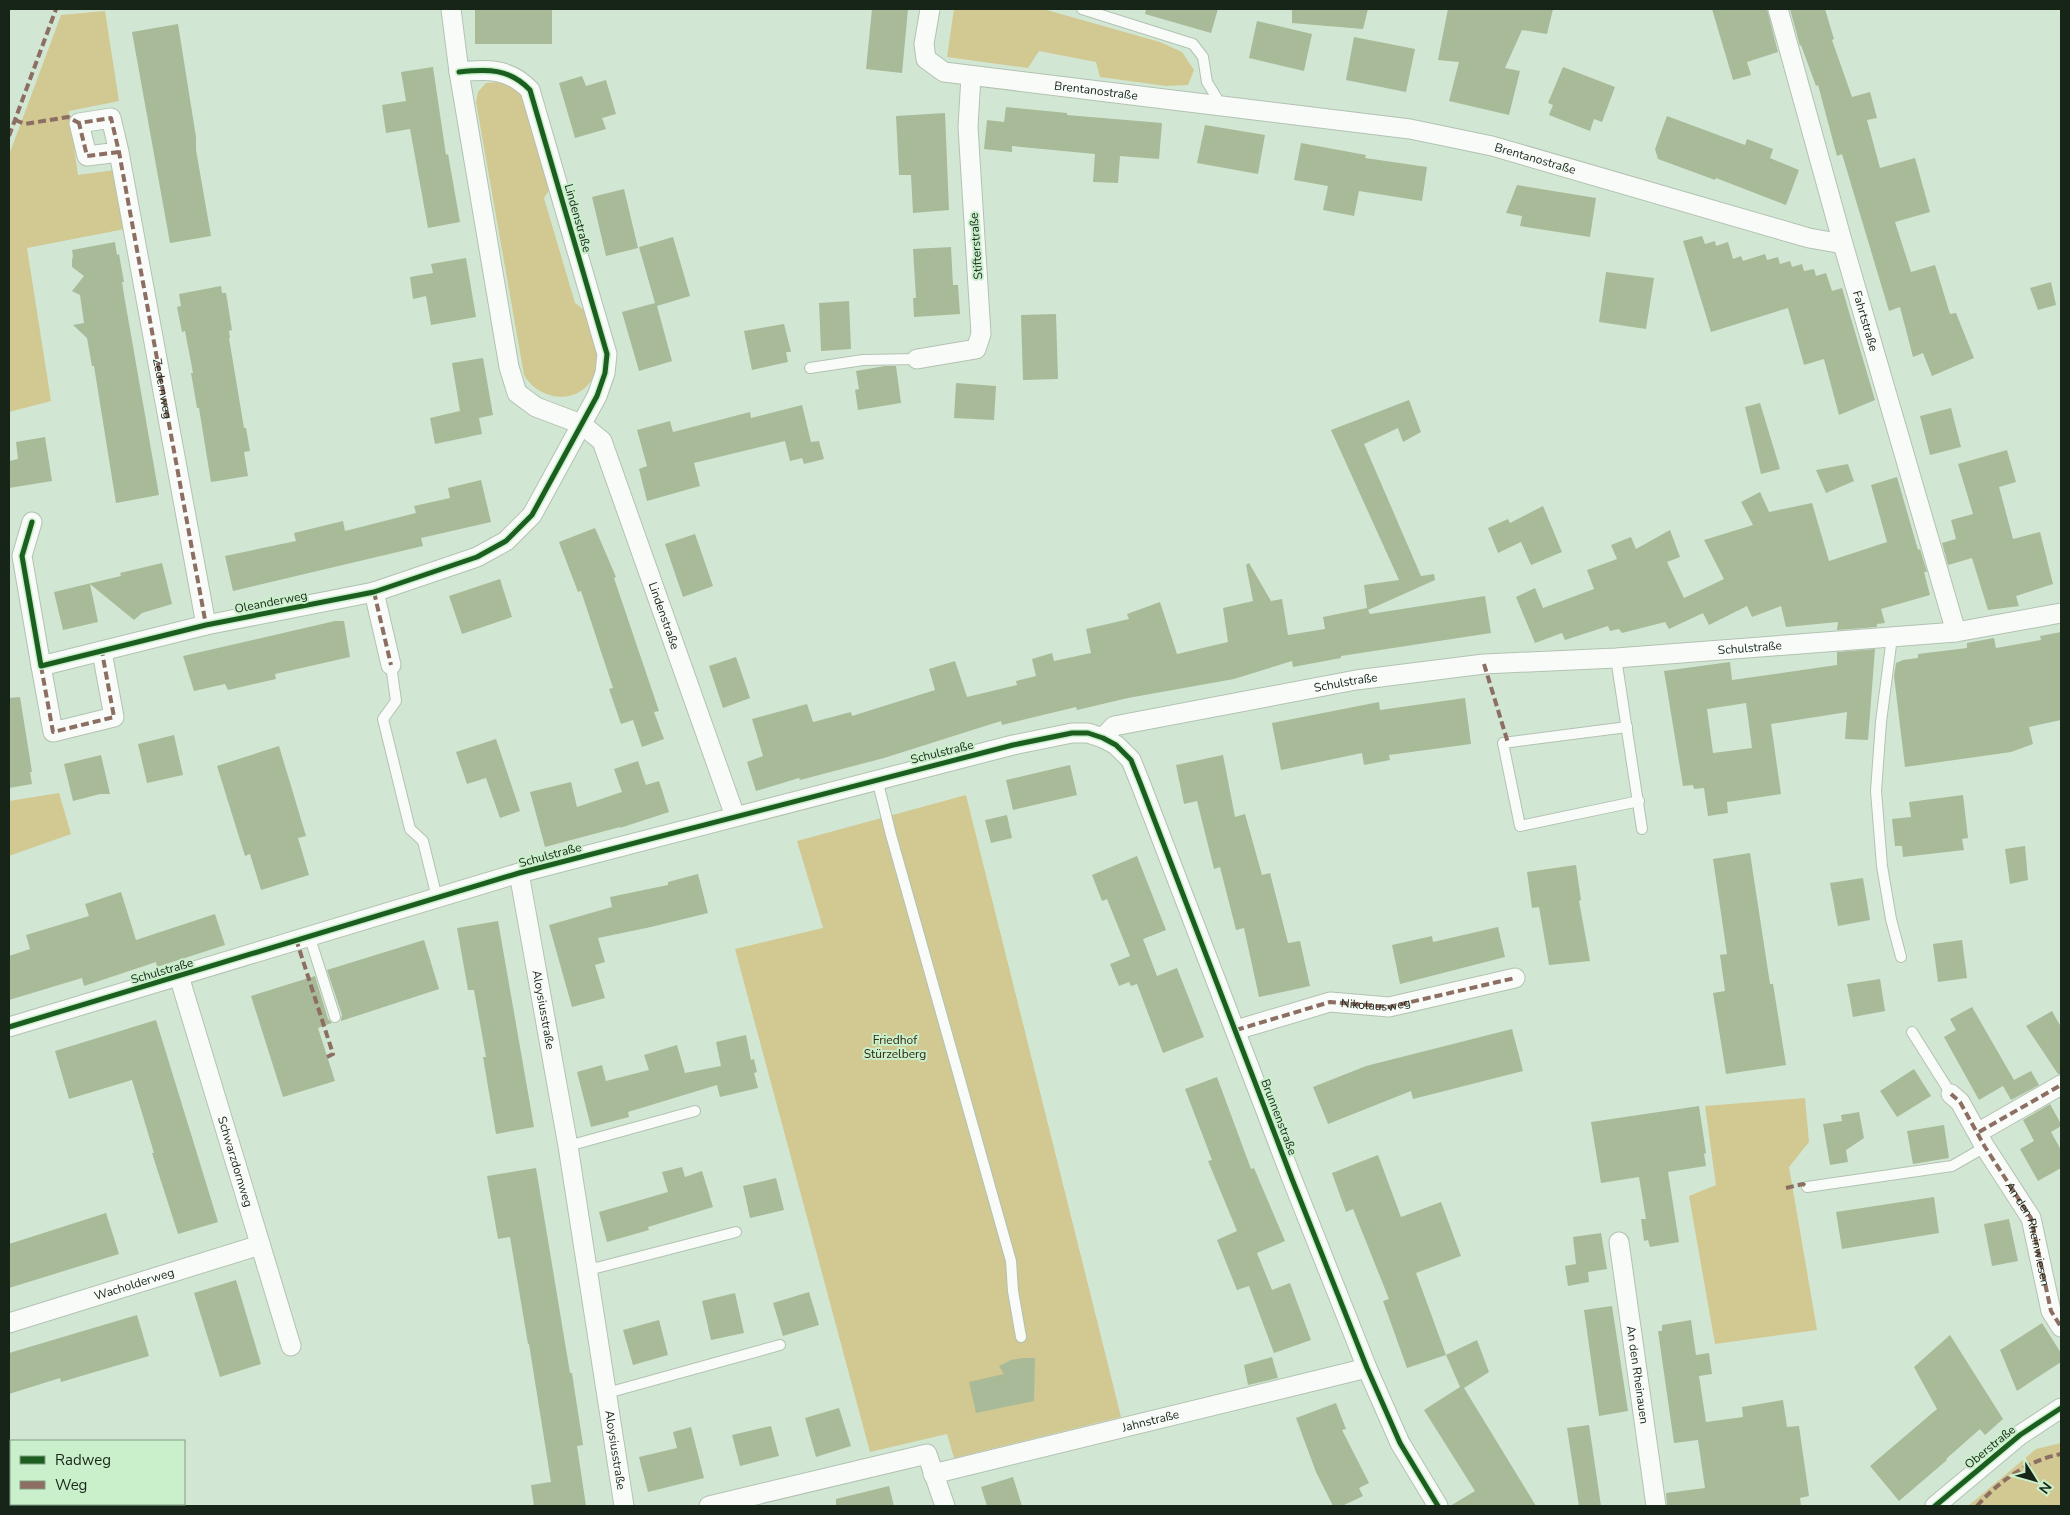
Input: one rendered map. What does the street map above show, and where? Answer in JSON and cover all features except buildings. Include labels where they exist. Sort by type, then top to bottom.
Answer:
[{"type":"street","name":"Lindenstraße","points":[[451,9],[459,72],[509,367],[517,393],[536,407],[581,424],[602,441],[735,816]]},
{"type":"street","points":[[930,9],[924,44],[926,59],[944,72],[971,76]]},
{"type":"street","name":"Fahrtstraße","points":[[1778,9],[1843,244],[1956,632]]},
{"type":"street","name":"Lindenstraße","points":[[459,72],[484,70],[512,74],[530,90],[607,354],[605,373],[597,396],[581,424]]},
{"type":"street","name":"Brentanostraße","points":[[971,76],[1410,129],[1492,146],[1809,238],[1843,244]]},
{"type":"street","name":"Stifterstraße","points":[[917,359],[976,349],[981,334],[968,127],[971,76]]},
{"type":"street","name":"Zedernweg","points":[[119,152],[206,625]]},
{"type":"street","name":"Oleanderweg","points":[[41,666],[206,625],[374,592],[477,558],[506,541],[532,515],[581,424]]},
{"type":"street","points":[[32,522],[22,556],[53,732],[114,717],[102,652]]},
{"type":"street","points":[[374,592],[391,665]]},
{"type":"street","name":"Schulstraße","points":[[9,1027],[519,873],[878,779],[1013,745],[1072,733],[1088,733],[1103,738],[1114,726],[1356,680],[1484,664],[1616,658],[1956,632],[2061,614]]},
{"type":"street","name":"Brunnenstraße","points":[[1103,738],[1116,745],[1131,760],[1159,828],[1292,1179],[1367,1368],[1400,1443],[1438,1506]]},
{"type":"street","name":"Aloysiusstraße","points":[[519,873],[568,1146],[624,1506]]},
{"type":"street","name":"Schwarzdornweg","points":[[179,976],[291,1346]]},
{"type":"street","name":"Nikolausweg","points":[[1236,1030],[1330,1002],[1389,1007],[1516,978]]},
{"type":"street","points":[[1982,1140],[2061,1085]]},
{"type":"street","name":"An den Rheinwiesen","points":[[1951,1094],[1960,1102],[2031,1218],[2051,1311],[2061,1327]]},
{"type":"street","name":"An den Rheinauen","points":[[1619,1242],[1656,1506]]},
{"type":"street","name":"Wacholderweg","points":[[9,1323],[260,1245]]},
{"type":"street","name":"Jahnstraße","points":[[933,1474],[1367,1368]]},
{"type":"street","name":"Oberstraße","points":[[1935,1506],[2020,1435],[2061,1408]]},
{"type":"street","points":[[709,1506],[927,1454],[945,1506]]},
{"type":"lane","points":[[1082,9],[1193,44],[1203,57],[1207,82],[1221,105]]},
{"type":"lane","name":"Stifterstraße","points":[[810,368],[863,360],[917,359]]},
{"type":"lane","points":[[1892,637],[1881,722],[1876,791],[1882,866],[1891,919],[1901,957]]},
{"type":"lane","points":[[1616,658],[1642,828]]},
{"type":"lane","points":[[391,665],[396,701],[383,719],[410,829],[423,841],[437,898]]},
{"type":"lane","points":[[1627,728],[1503,743],[1520,826],[1639,801]]},
{"type":"lane","points":[[878,779],[891,835],[1011,1261],[1012,1291],[1021,1337]]},
{"type":"lane","points":[[309,936],[335,1017]]},
{"type":"lane","name":"An den Rheinwiesen","points":[[1912,1032],[1951,1094]]},
{"type":"lane","points":[[568,1146],[695,1111]]},
{"type":"lane","points":[[1807,1187],[1952,1166],[1982,1140]]},
{"type":"lane","points":[[588,1270],[736,1232]]},
{"type":"lane","name":"Aloysiusstraße","points":[[607,1393],[780,1344]]},
{"type":"green space","points":[[954,9],[1043,9],[1160,42],[1182,52],[1194,70],[1188,85],[1166,86],[1100,77],[1096,62],[1039,51],[1028,68],[947,57]]},
{"type":"green space","points":[[105,11],[119,101],[69,111],[78,175],[115,170],[125,229],[27,248],[51,401],[9,412],[9,155],[61,15]]},
{"type":"green space","points":[[499,82],[512,85],[523,93],[551,187],[544,198],[575,303],[588,316],[598,347],[599,362],[594,375],[588,385],[580,392],[570,396],[560,397],[539,391],[524,375],[476,102],[478,92],[486,83]]},
{"type":"green space","points":[[59,793],[71,834],[9,856],[9,801]]},
{"type":"green space","name":"Friedhof Stürzelberg","points":[[966,795],[1121,1417],[954,1458],[947,1434],[870,1452],[735,949],[823,928],[797,841]]},
{"type":"green space","points":[[1805,1098],[1809,1142],[1789,1167],[1817,1330],[1715,1344],[1689,1196],[1716,1185],[1705,1106]]},
{"type":"green space","points":[[2061,1443],[2061,1506],[1968,1506],[2036,1449]]},
{"type":"marked path","points":[[9,136],[56,9]]},
{"type":"marked path","points":[[15,120],[25,124],[68,117],[79,123]]},
{"type":"marked path","points":[[119,152],[87,156],[79,123],[111,118],[119,152],[206,625]]},
{"type":"marked path","points":[[374,592],[391,665]]},
{"type":"marked path","points":[[41,666],[53,732],[114,717],[102,652]]},
{"type":"marked path","points":[[1484,664],[1508,743]]},
{"type":"marked path","points":[[296,939],[333,1054],[327,1057]]},
{"type":"marked path","points":[[1236,1030],[1330,1002],[1389,1007],[1515,978]]},
{"type":"marked path","points":[[1979,1132],[2061,1085]]},
{"type":"marked path","points":[[1951,1094],[1960,1102],[1985,1147],[2031,1218],[2051,1311],[2061,1327]]},
{"type":"marked path","points":[[1786,1188],[1803,1184],[1807,1187]]},
{"type":"marked path","points":[[1977,1506],[1995,1488],[2026,1466],[2061,1454]]},
{"type":"cycle path","points":[[32,522],[22,556],[41,666],[206,625],[374,592],[477,557],[506,541],[532,515],[597,396],[605,373],[607,354],[530,90],[514,77],[506,74],[479,70],[459,72]]},
{"type":"cycle path","points":[[9,1027],[519,873],[1013,745],[1072,733],[1088,733],[1103,738],[1116,745],[1131,760],[1292,1179],[1367,1368],[1400,1443],[1438,1506]]},
{"type":"cycle path","points":[[1935,1506],[2020,1435],[2061,1408]]}]
